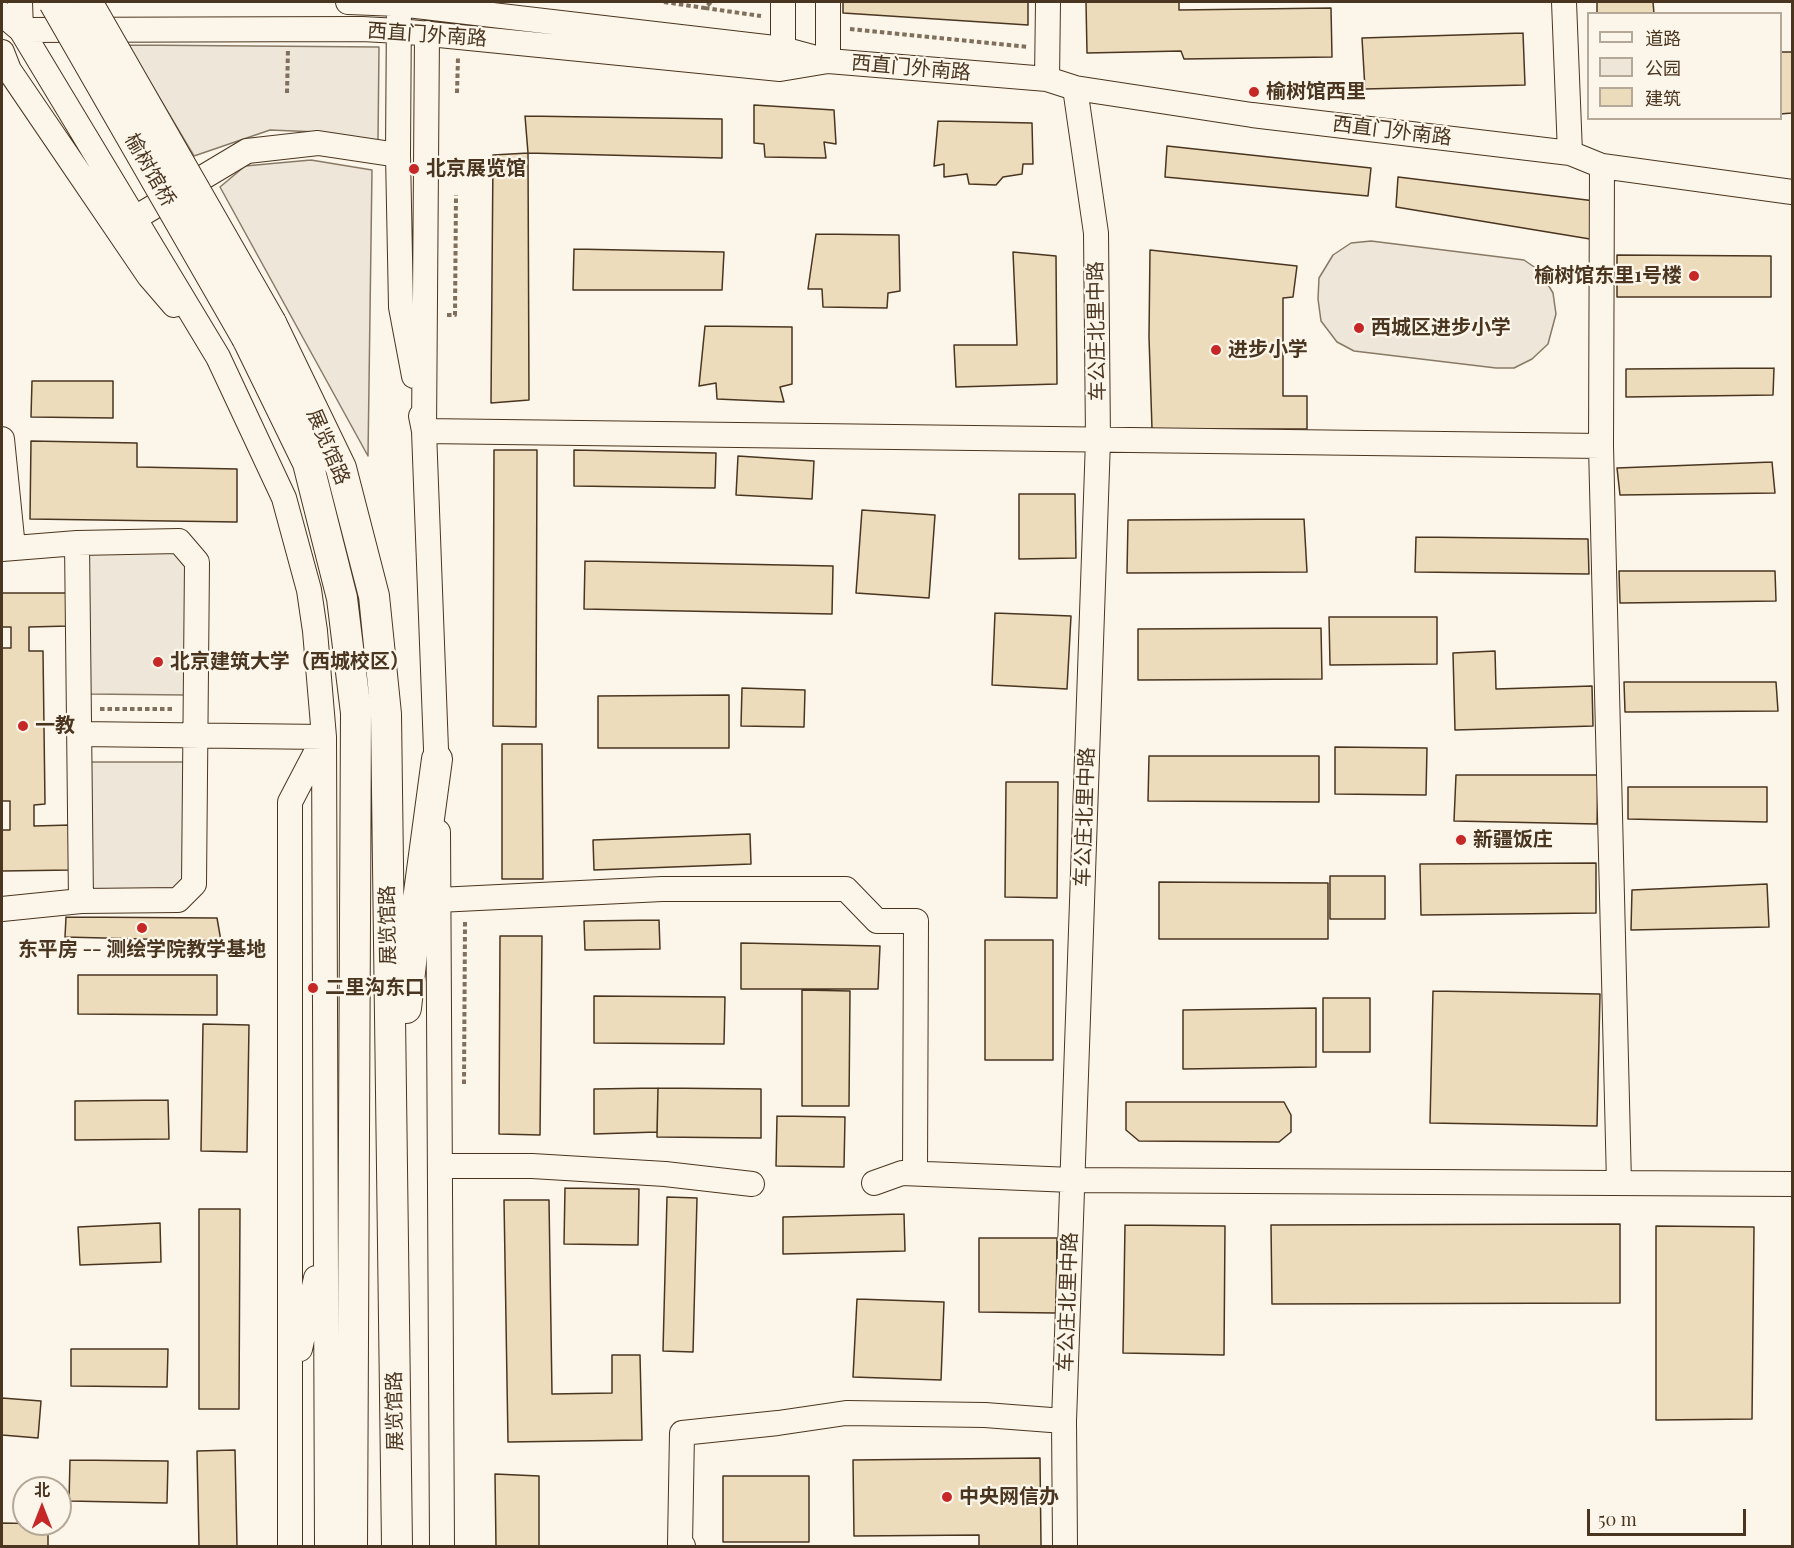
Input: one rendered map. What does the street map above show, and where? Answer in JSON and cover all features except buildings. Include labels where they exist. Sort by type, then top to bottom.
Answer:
[{"type":"main road","name":"榆树馆桥","points":[[54,2],[259,331]]},
{"type":"main road","name":"榆树馆桥","points":[[87,2],[259,331]]},
{"type":"main road","name":"展览馆路","points":[[259,331],[340,468],[374,596],[386,714],[397,1546]]},
{"type":"main road","name":"展览馆路","points":[[259,331],[308,463],[342,598],[356,713],[352,1546]]},
{"type":"main road","points":[[391,1139],[418,900],[437,759]]},
{"type":"street","points":[[20,2],[21,30]]},
{"type":"street","name":"西直门外南路","points":[[348,2],[399,4],[782,59]]},
{"type":"street","points":[[782,59],[783,2]]},
{"type":"street","points":[[828,2],[828,61]]},
{"type":"street","points":[[1047,80],[1048,2]]},
{"type":"street","points":[[1563,2],[1569,153]]},
{"type":"street","points":[[399,4],[398,155],[401,307],[424,431]]},
{"type":"street","points":[[2,14],[21,30],[218,357],[284,498],[309,590],[315,631],[324,737],[327,1546]]},
{"type":"street","name":"西直门外南路","points":[[21,30],[399,31],[828,61],[1047,80],[1076,88],[1252,115],[1569,153],[1602,166],[1792,192]]},
{"type":"street","points":[[427,33],[424,431],[437,759],[442,1546]]},
{"type":"street","points":[[2,52],[9,70],[149,276],[218,357]]},
{"type":"street","name":"车公庄北里中路","points":[[1065,1546],[1064,1421],[1098,440],[1096,233],[1076,88]]},
{"type":"street","points":[[135,218],[247,151],[318,143],[398,155]]},
{"type":"street","points":[[1602,166],[1601,446],[1619,1183]]},
{"type":"street","points":[[424,431],[1601,446]]},
{"type":"street","points":[[2,440],[8,548],[77,543],[179,541],[197,562],[194,884],[178,900],[81,901],[2,909]]},
{"type":"street","points":[[77,543],[81,901]]},
{"type":"street","points":[[79,734],[324,737]]},
{"type":"street","points":[[290,1546],[290,802],[324,737]]},
{"type":"street","points":[[438,900],[662,889],[846,889],[877,921],[916,921],[915,1173]]},
{"type":"street","points":[[440,1166],[543,1167],[665,1174],[752,1184]]},
{"type":"street","points":[[874,1183],[902,1173],[915,1173],[1072,1180],[1792,1184]]},
{"type":"street","points":[[290,1394],[326,1234]]},
{"type":"street","points":[[683,1546],[680,1544],[682,1433],[846,1413],[985,1415],[1064,1421]]},
{"type":"path","points":[[664,2],[705,8],[711,2]]},
{"type":"path","points":[[848,29],[1047,48]]},
{"type":"path","points":[[287,93],[288,30]]},
{"type":"path","points":[[457,93],[458,36]]},
{"type":"path","points":[[425,314],[455,315],[456,195]]},
{"type":"path","points":[[79,709],[195,709]]},
{"type":"path","points":[[464,1086],[465,920]]},
{"type":"green space","points":[[128,45],[379,47],[378,141],[318,132],[270,130],[194,156]]},
{"type":"green space","points":[[311,160],[372,170],[368,456],[220,187],[245,166]]},
{"type":"green space","points":[[1371,241],[1524,260],[1540,271],[1553,293],[1556,314],[1548,344],[1532,359],[1514,368],[1496,368],[1354,351],[1337,342],[1321,321],[1318,299],[1319,278],[1333,255],[1351,243]]},
{"type":"green space","points":[[174,552],[185,566],[186,695],[88,694],[87,554]]},
{"type":"green space","points":[[89,762],[188,762],[183,881],[177,888],[89,890]]},
{"type":"place","name":"榆树馆西里","points":[[1254,92]]},
{"type":"place","name":"北京展览馆","points":[[414,169]]},
{"type":"place","name":"榆树馆东里1号楼","points":[[1694,276]]},
{"type":"place","name":"西城区进步小学","points":[[1359,328]]},
{"type":"place","name":"进步小学","points":[[1216,350]]},
{"type":"place","name":"北京建筑大学（西城校区）","points":[[158,662]]},
{"type":"place","name":"一教","points":[[23,726]]},
{"type":"place","name":"新疆饭庄","points":[[1461,840]]},
{"type":"place","name":"东平房 -- 测绘学院教学基地","points":[[142,928]]},
{"type":"place","name":"二里沟东口","points":[[313,988]]},
{"type":"place","name":"中央网信办","points":[[947,1497]]}]
